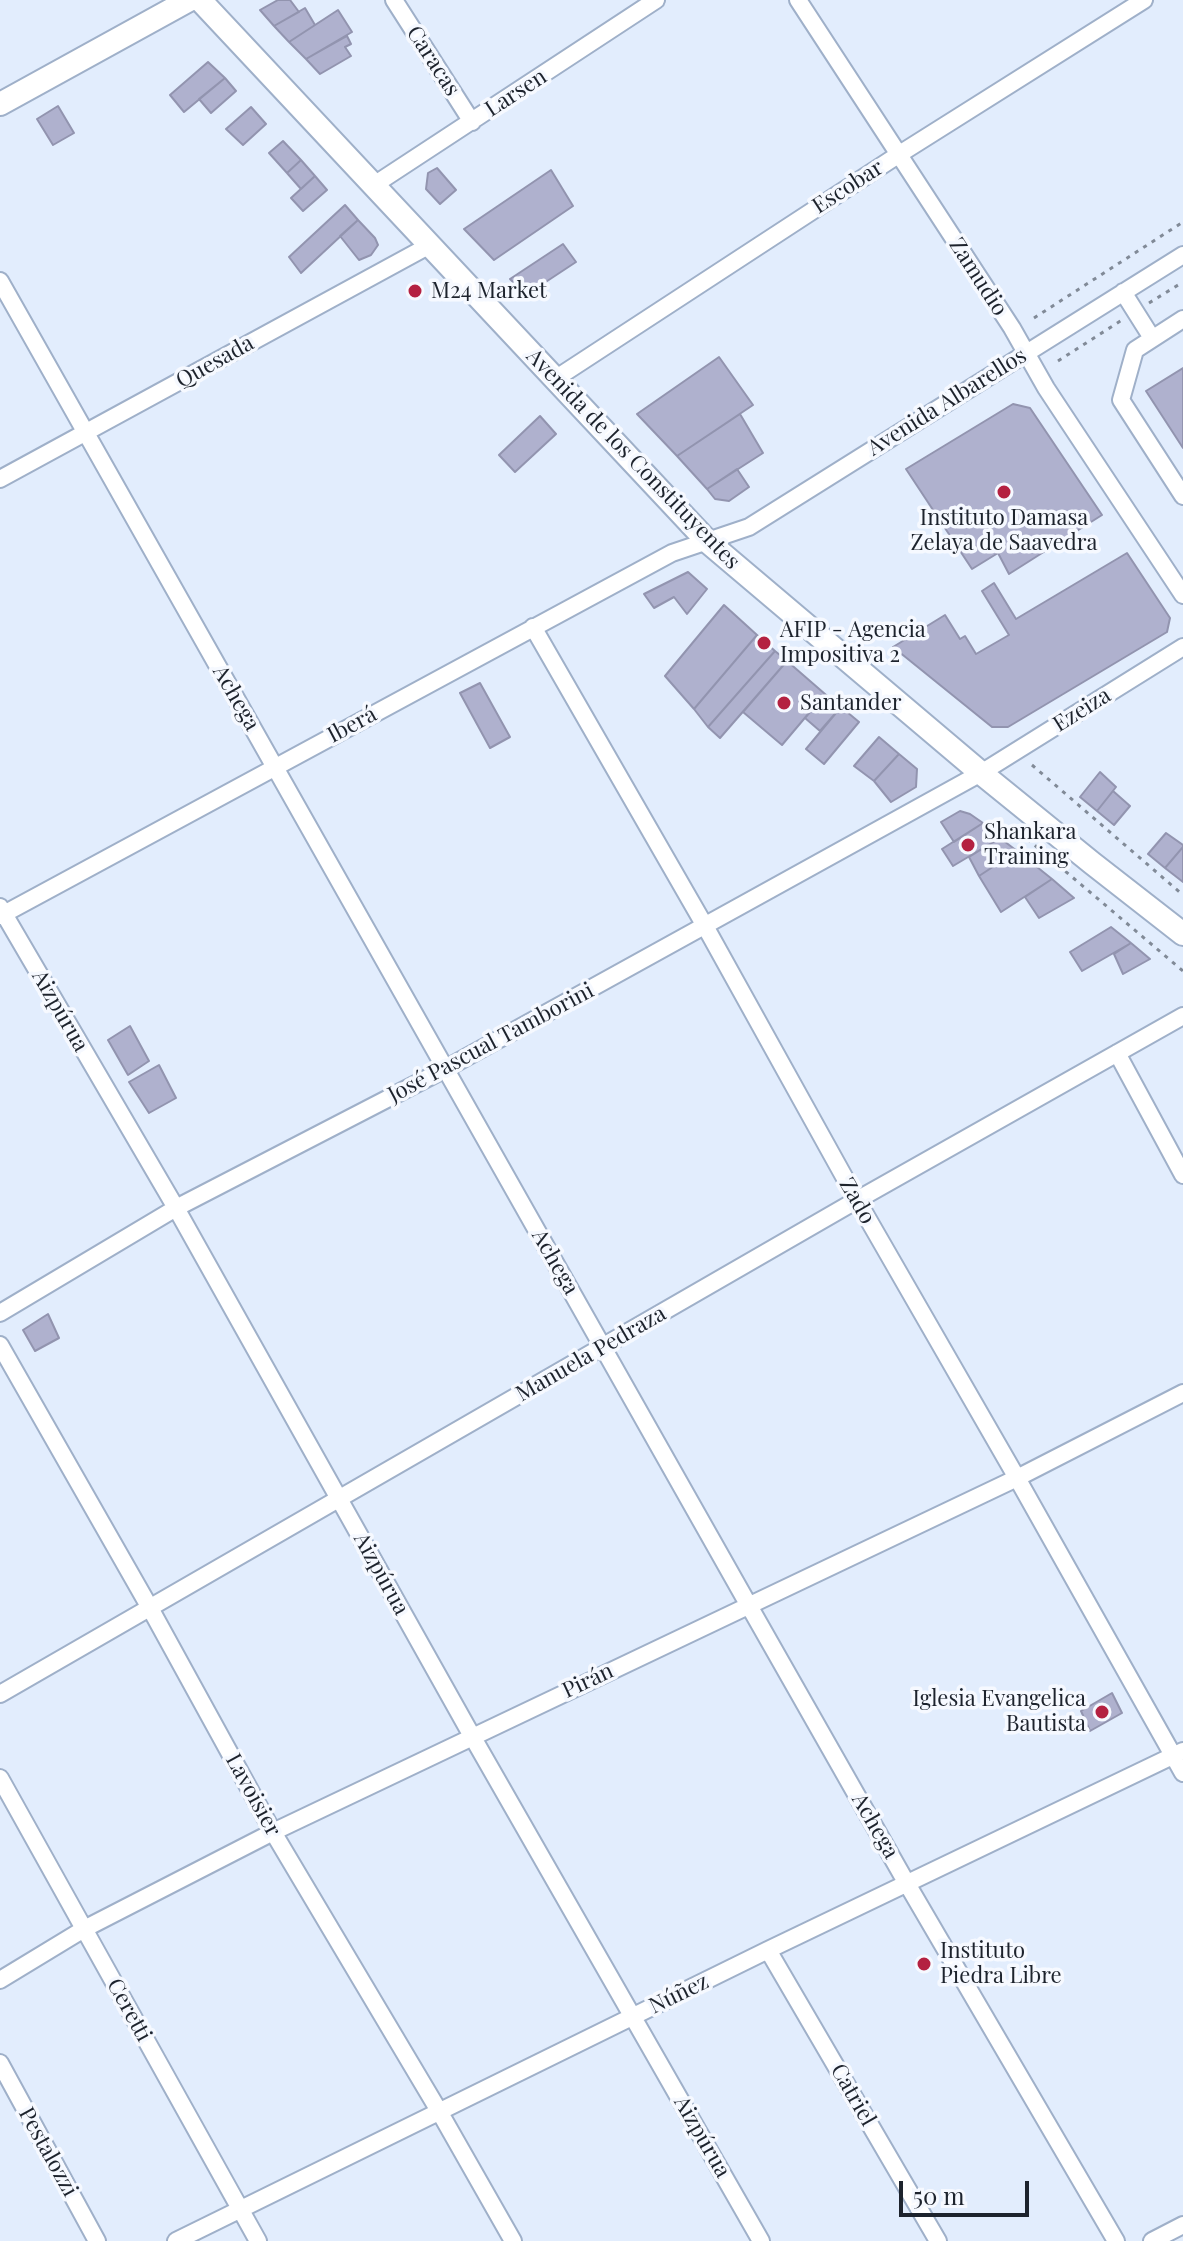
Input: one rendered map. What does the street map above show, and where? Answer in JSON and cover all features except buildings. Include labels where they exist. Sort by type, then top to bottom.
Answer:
[{"type":"main road","points":[[0,104],[189,0]]},
{"type":"main road","name":"Avenida de los Constituyentes","points":[[200,0],[708,542],[981,773],[1183,934]]},
{"type":"street","name":"Caracas","points":[[394,0],[472,122]]},
{"type":"street","name":"Larsen","points":[[374,185],[656,0]]},
{"type":"street","name":"Zamudio","points":[[798,0],[1027,352],[1046,388],[1183,595]]},
{"type":"street","name":"Escobar","points":[[555,379],[898,155],[1144,0]]},
{"type":"street","name":"Quesada","points":[[0,479],[430,245]]},
{"type":"street","name":"Avenida Albarellos","points":[[708,542],[749,527],[1183,255]]},
{"type":"street","name":"Achega","points":[[0,281],[906,1882],[1116,2241]]},
{"type":"street","points":[[1123,292],[1152,338]]},
{"type":"street","points":[[1183,319],[1135,350],[1121,400],[1183,496]]},
{"type":"street","name":"Iberá","points":[[1,912],[672,553],[708,542]]},
{"type":"street","name":"Zado","points":[[533,627],[705,926],[857,1200],[1178,1753],[1183,1773]]},
{"type":"street","name":"Ezeiza","points":[[981,773],[1183,647]]},
{"type":"street","name":"José Pascual Tamborini","points":[[0,1313],[176,1208],[445,1069],[981,773]]},
{"type":"street","name":"Aizpúrua","points":[[1,912],[176,1208],[472,1736],[761,2241]]},
{"type":"street","name":"Manuela Pedraza","points":[[0,1694],[857,1200],[1183,1016]]},
{"type":"street","points":[[1117,1053],[1183,1175]]},
{"type":"street","name":"Lavoisier","points":[[0,1345],[273,1832],[513,2241]]},
{"type":"street","name":"Pirán","points":[[0,1980],[84,1929],[273,1832],[1017,1478],[1183,1393]]},
{"type":"street","name":"Núñez","points":[[176,2241],[906,1882],[1178,1753]]},
{"type":"street","name":"Ceretti","points":[[0,1778],[258,2241]]},
{"type":"street","name":"Catriel","points":[[768,1950],[938,2241]]},
{"type":"street","name":"Pestalozzi","points":[[0,2063],[97,2241]]},
{"type":"street","points":[[1152,2241],[1183,2225]]},
{"type":"path","points":[[1034,318],[1183,222]]},
{"type":"path","points":[[1032,765],[1183,895]]},
{"type":"path","points":[[1003,818],[1183,971]]},
{"type":"place","name":"M24 Market","points":[[415,291]]},
{"type":"place","name":"Instituto Damasa Zelaya de Saavedra","points":[[1004,492]]},
{"type":"place","name":"AFIP - Agencia Impositiva 2","points":[[764,643]]},
{"type":"place","name":"Santander","points":[[784,703]]},
{"type":"place","name":"Shankara Training","points":[[968,845]]},
{"type":"place","name":"Iglesia Evangelica Bautista","points":[[1102,1712]]},
{"type":"place","name":"Instituto Piedra Libre","points":[[924,1964]]}]
